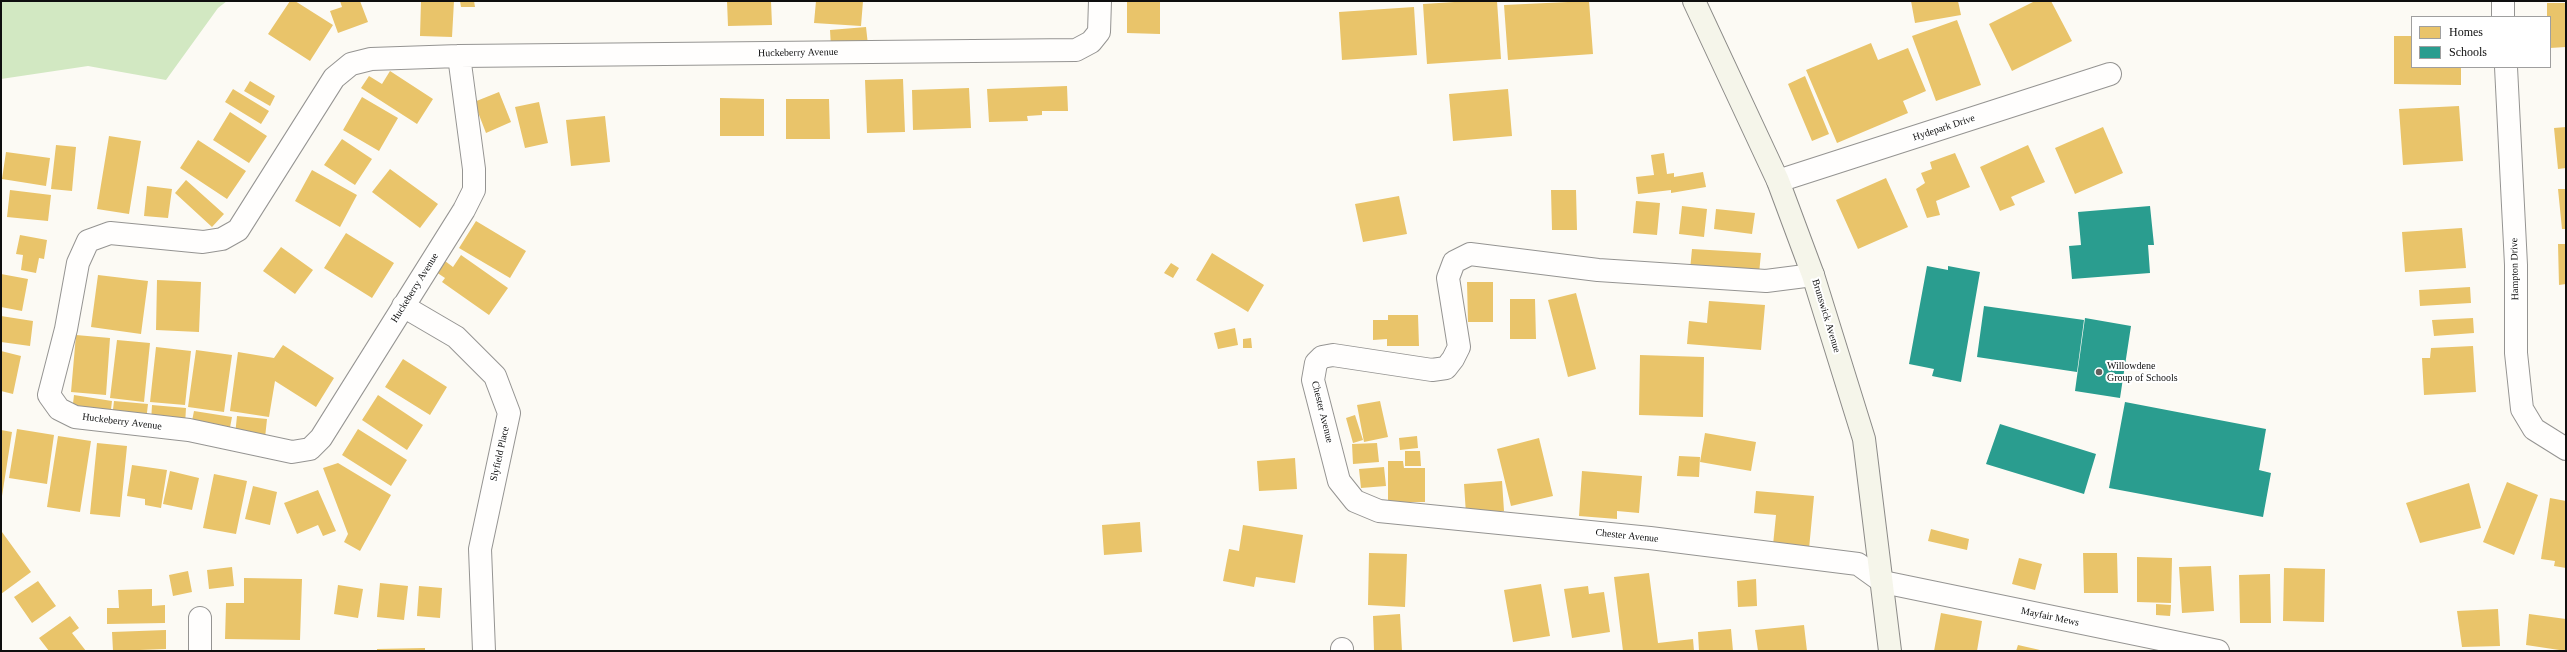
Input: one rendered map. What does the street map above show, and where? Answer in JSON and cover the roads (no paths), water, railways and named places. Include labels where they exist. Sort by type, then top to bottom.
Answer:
[{"type":"main road","name":"Brunswick Avenue","points":[[1694,1],[1778,181],[1813,275],[1864,439],[1883,582],[1890,651]]},
{"type":"street","name":"Huckeberry Avenue","points":[[459,56],[474,169],[474,190],[464,210],[321,438],[310,449],[292,452],[189,430],[75,417],[60,409],[49,395],[66,330],[78,263],[88,241],[110,233],[203,242],[222,239],[238,230],[334,78],[351,64],[372,59],[459,56],[1076,50],[1091,42],[1099,32],[1100,1]]},
{"type":"street","points":[[2503,1],[2503,16]]},
{"type":"street","name":"Hampton Drive","points":[[2506,68],[2516,265],[2516,353],[2522,409],[2534,430],[2566,448]]},
{"type":"street","name":"Hydepark Drive","points":[[1778,181],[2110,74]]},
{"type":"street","name":"Chester Avenue","points":[[1813,275],[1766,281],[1598,270],[1470,254],[1454,262],[1448,278],[1459,347],[1453,359],[1446,368],[1432,370],[1333,355],[1322,357],[1316,363],[1313,380],[1339,481],[1355,501],[1379,511],[1650,538],[1858,564],[1883,582]]},
{"type":"street","name":"Slyfield Place","points":[[403,306],[456,337],[495,376],[510,413],[498,458],[480,549],[484,651]]},
{"type":"street","name":"Mayfair Mews","points":[[1883,582],[2214,651]]},
{"type":"street","points":[[200,618],[200,651]]},
{"type":"place","name":"Willowdene Group of Schools","points":[[2099,372]]}]
